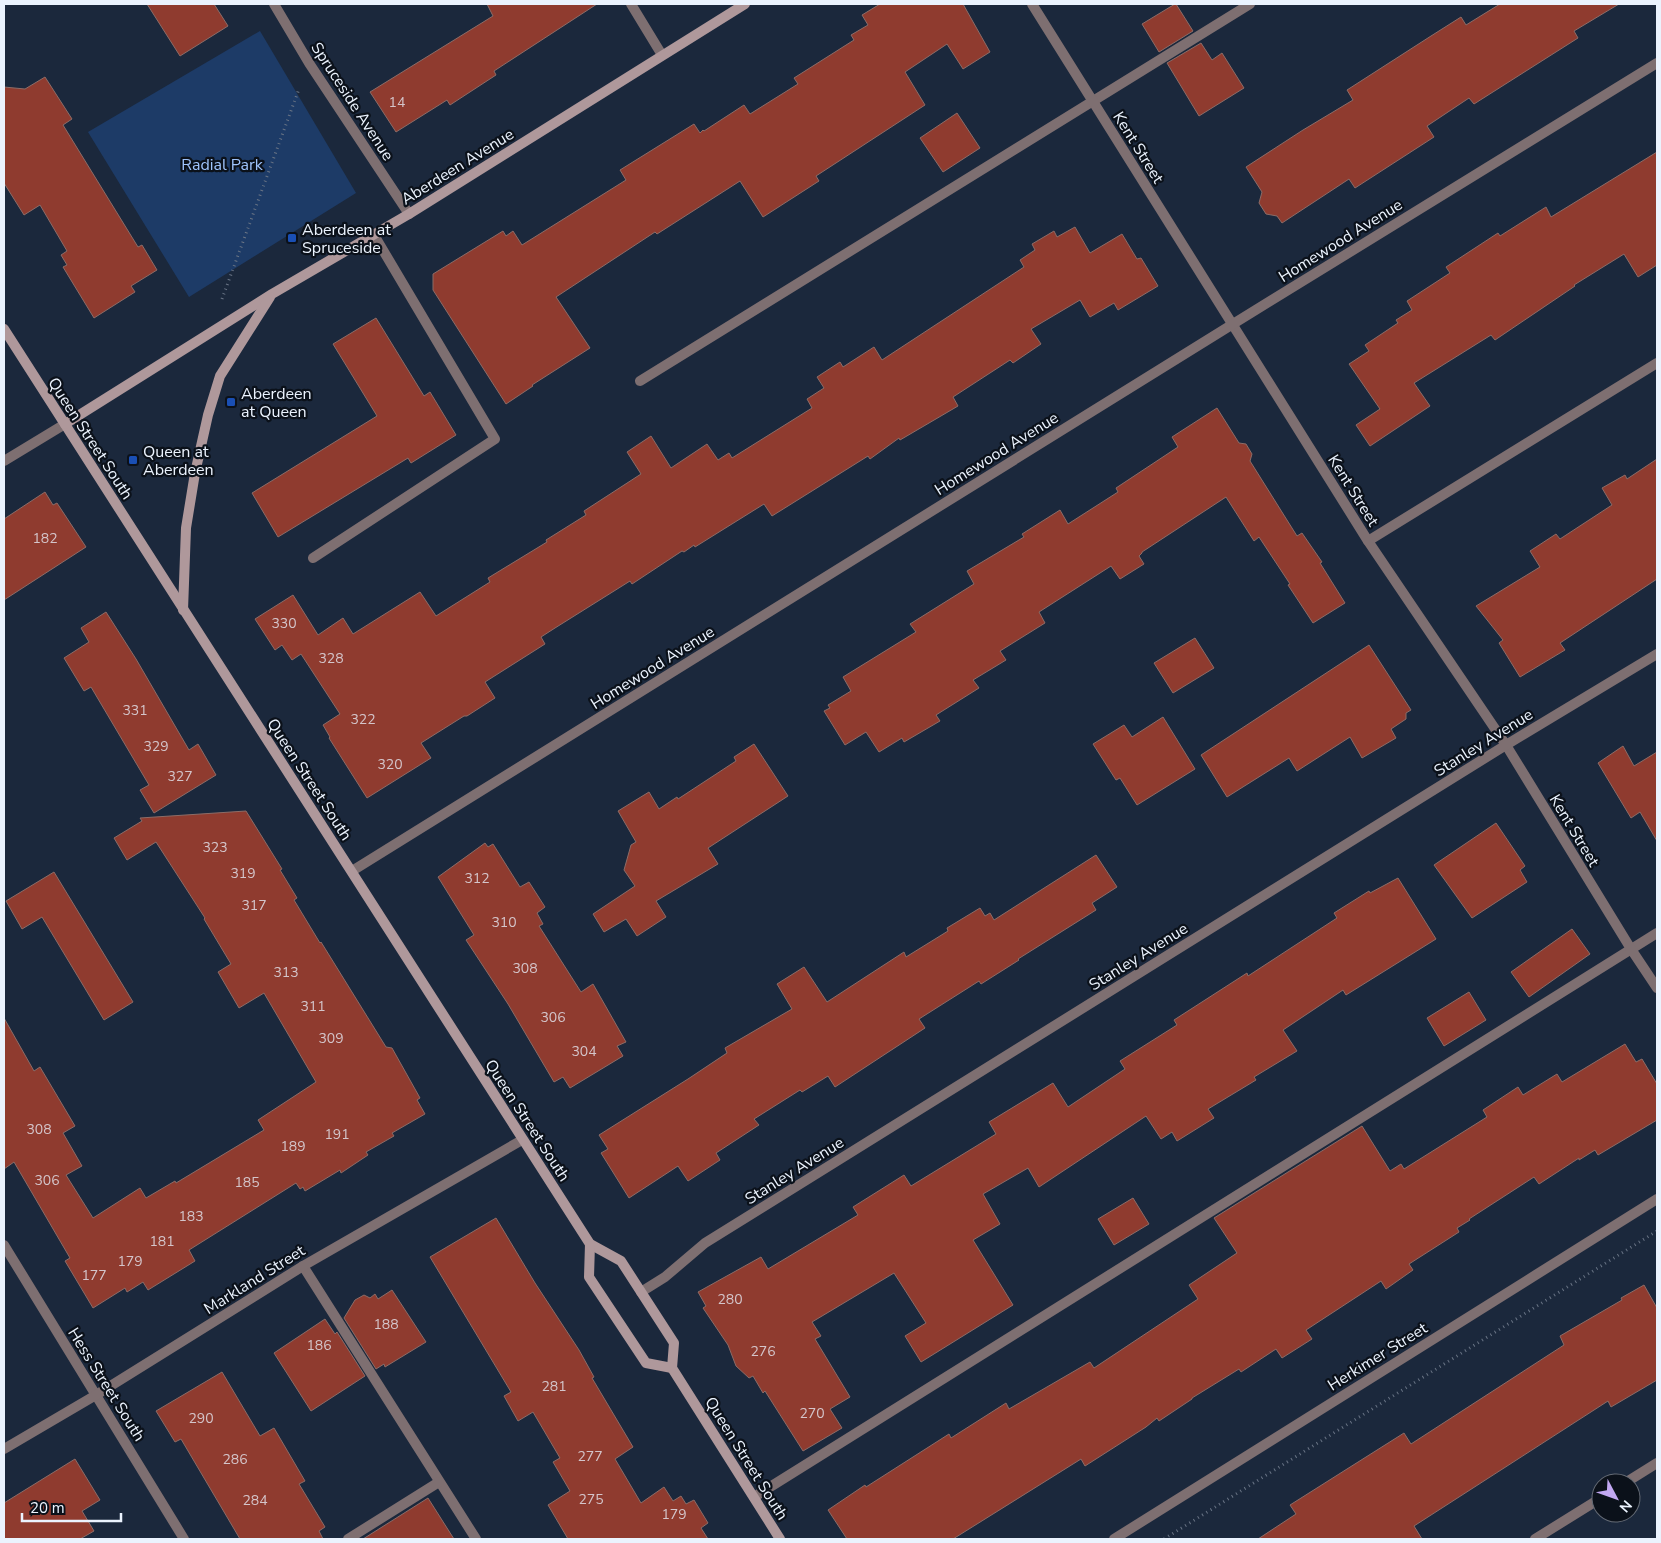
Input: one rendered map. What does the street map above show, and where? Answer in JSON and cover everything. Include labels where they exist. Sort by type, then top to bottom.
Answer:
[{"type":"main road","name":"Aberdeen Avenue","points":[[65,424],[272,294],[409,214],[662,54],[745,4]]},
{"type":"main road","points":[[183,610],[186,528],[195,473],[208,415],[220,376],[272,294]]},
{"type":"main road","name":"Queen Street South","points":[[4,329],[590,1244],[621,1261],[674,1343],[672,1368],[780,1539]]},
{"type":"main road","points":[[590,1244],[589,1277],[604,1300],[646,1363],[672,1368]]},
{"type":"street","name":"Spruceside Avenue","points":[[274,4],[309,63],[409,214]]},
{"type":"street","points":[[631,4],[662,54]]},
{"type":"street","name":"Kent Street","points":[[1032,4],[1368,541],[1506,745],[1657,988]]},
{"type":"street","points":[[640,381],[1250,4]]},
{"type":"street","name":"Homewood Avenue","points":[[352,871],[1232,324],[1657,63]]},
{"type":"street","points":[[313,558],[495,440],[374,235]]},
{"type":"street","points":[[1368,541],[1657,363]]},
{"type":"street","name":"Aberdeen Avenue","points":[[4,461],[65,424]]},
{"type":"street","name":"Stanley Avenue","points":[[641,1292],[665,1277],[705,1243],[1506,745],[1657,654]]},
{"type":"street","points":[[754,1497],[1657,933]]},
{"type":"street","name":"Markland Street","points":[[4,1449],[96,1395],[303,1266],[522,1140]]},
{"type":"street","name":"Herkimer Street","points":[[1114,1539],[1657,1198]]},
{"type":"street","name":"Hess Street South","points":[[4,1245],[184,1539]]},
{"type":"street","points":[[303,1266],[476,1539]]},
{"type":"street","points":[[1641,1473],[1657,1463]]},
{"type":"street","points":[[348,1539],[439,1482]]},
{"type":"street","points":[[1535,1539],[1591,1504]]},
{"type":"path","points":[[209,334],[309,63]]},
{"type":"path","points":[[1164,1539],[1657,1231]]},
{"type":"green space","name":"Radial Park","points":[[260,31],[356,193],[189,297],[88,132]]},
{"type":"building","points":[[147,4],[214,4],[228,26],[180,56]]},
{"type":"building","points":[[487,4],[597,4],[494,71],[496,75],[450,105],[447,100],[396,132],[370,92],[493,16]]},
{"type":"building","points":[[880,4],[963,4],[990,52],[963,69],[947,44],[905,72],[925,105],[816,176],[819,181],[763,217],[740,181],[657,234],[655,232],[556,297],[590,348],[506,404],[433,290],[433,274],[503,231],[506,236],[513,231],[522,245],[626,180],[620,170],[694,124],[700,133],[744,105],[750,114],[798,84],[794,78],[854,40],[851,35],[868,25],[862,15]]},
{"type":"building","points":[[1175,4],[1193,31],[1159,52],[1142,24]]},
{"type":"building","points":[[1500,4],[1619,4],[1574,31],[1578,38],[1474,104],[1469,98],[1427,126],[1434,137],[1355,188],[1349,179],[1282,223],[1277,216],[1266,214],[1259,203],[1262,192],[1246,167],[1353,100],[1347,90],[1431,36],[1461,17],[1466,25]]},
{"type":"building","points":[[1201,43],[1212,60],[1222,53],[1244,88],[1199,116],[1167,63]]},
{"type":"building","points":[[45,77],[72,119],[63,125],[138,247],[142,245],[157,270],[131,286],[135,292],[94,318],[63,267],[67,265],[61,255],[67,251],[40,205],[24,215],[4,183],[4,87],[25,89]]},
{"type":"building","points":[[957,113],[980,148],[943,172],[920,138]]},
{"type":"building","points":[[1657,152],[1657,265],[1638,277],[1624,254],[1574,285],[1495,340],[1491,335],[1414,383],[1430,406],[1370,446],[1356,425],[1380,409],[1349,364],[1369,351],[1365,345],[1398,323],[1396,320],[1412,310],[1407,301],[1450,273],[1446,267],[1498,233],[1500,236],[1546,207],[1551,217]]},
{"type":"building","points":[[1075,227],[1090,253],[1122,234],[1137,259],[1141,258],[1158,286],[1118,310],[1114,303],[1090,317],[1080,300],[1031,329],[1041,344],[1013,363],[1010,360],[953,397],[958,406],[900,440],[899,438],[870,459],[868,456],[772,516],[764,504],[695,547],[694,545],[684,552],[682,551],[632,584],[630,581],[541,637],[545,644],[485,682],[495,698],[421,743],[431,758],[367,798],[329,738],[323,725],[340,714],[301,654],[292,660],[282,645],[275,650],[255,619],[293,595],[318,635],[343,618],[353,634],[420,592],[436,616],[490,582],[488,578],[547,542],[546,540],[586,515],[584,511],[641,474],[627,452],[651,436],[671,468],[707,444],[718,460],[729,453],[732,458],[812,408],[807,399],[824,388],[817,377],[840,362],[843,367],[874,347],[882,360],[1024,267],[1020,260],[1035,250],[1032,244],[1054,231],[1057,237]]},
{"type":"building","points":[[376,318],[424,396],[430,392],[456,435],[411,463],[408,458],[278,537],[252,493],[377,416],[333,344]]},
{"type":"building","points":[[1217,408],[1239,443],[1246,444],[1252,454],[1250,461],[1297,536],[1302,533],[1322,562],[1320,563],[1345,603],[1313,623],[1259,537],[1254,541],[1226,497],[1142,552],[1139,556],[1144,564],[1120,579],[1111,566],[1039,612],[1045,623],[1000,651],[1006,660],[973,680],[979,688],[936,715],[940,721],[904,742],[902,738],[879,752],[866,732],[845,745],[824,711],[830,708],[828,705],[851,691],[843,677],[916,632],[910,624],[974,584],[967,571],[1024,537],[1022,534],[1060,510],[1068,524],[1118,492],[1116,488],[1178,447],[1172,437]]},
{"type":"building","points":[[1657,459],[1657,579],[1560,643],[1565,650],[1520,677],[1499,643],[1503,640],[1476,606],[1540,567],[1530,551],[1556,534],[1560,539],[1612,505],[1602,488],[1625,475],[1627,479]]},
{"type":"building","points":[[45,492],[53,505],[57,503],[86,547],[4,600],[4,519]]},
{"type":"building","points":[[106,612],[189,750],[198,744],[216,775],[154,813],[140,790],[149,785],[91,687],[84,691],[64,658],[89,642],[81,628]]},
{"type":"building","points":[[1195,638],[1214,668],[1173,693],[1154,663]]},
{"type":"building","points":[[1369,645],[1411,710],[1406,713],[1406,719],[1391,729],[1396,738],[1362,758],[1350,737],[1297,771],[1289,758],[1227,797],[1201,755]]},
{"type":"building","points":[[1163,717],[1195,769],[1137,805],[1120,778],[1116,780],[1093,744],[1124,725],[1132,737]]},
{"type":"building","points":[[754,744],[788,796],[708,848],[718,864],[656,901],[666,917],[637,936],[626,919],[604,932],[593,914],[635,886],[624,870],[631,845],[636,842],[618,811],[649,792],[659,809],[677,797],[678,799],[736,761],[734,757]]},
{"type":"building","points":[[1623,746],[1634,766],[1657,752],[1657,841],[1640,812],[1631,818],[1598,763]]},
{"type":"building","points":[[246,811],[282,869],[280,870],[297,898],[294,900],[320,943],[386,1047],[392,1048],[420,1098],[417,1100],[425,1114],[392,1133],[394,1136],[366,1152],[368,1155],[341,1173],[340,1170],[305,1191],[303,1187],[300,1189],[296,1183],[189,1250],[195,1261],[148,1290],[143,1282],[127,1292],[125,1288],[93,1308],[65,1261],[70,1258],[14,1162],[4,1169],[4,1018],[34,1071],[40,1067],[75,1126],[63,1133],[82,1166],[66,1175],[93,1218],[140,1188],[146,1198],[175,1181],[176,1183],[264,1130],[258,1120],[316,1082],[264,993],[239,1008],[218,972],[231,964],[205,918],[156,842],[127,860],[114,838],[142,821],[140,818]]},
{"type":"building","points":[[1496,823],[1525,866],[1520,870],[1527,882],[1472,918],[1434,865]]},
{"type":"building","points":[[485,843],[488,847],[493,844],[520,887],[529,882],[545,907],[537,913],[543,924],[539,926],[581,992],[593,984],[626,1042],[617,1046],[623,1056],[570,1088],[563,1077],[554,1082],[508,1004],[466,940],[474,935],[438,877]]},
{"type":"building","points":[[1096,855],[1117,887],[1092,903],[1096,910],[981,984],[979,981],[919,1019],[925,1028],[835,1087],[828,1076],[802,1092],[800,1090],[754,1119],[759,1125],[716,1153],[720,1160],[688,1181],[678,1166],[629,1198],[601,1153],[608,1149],[599,1135],[727,1053],[725,1048],[792,1009],[777,984],[804,967],[827,1002],[904,952],[906,957],[948,931],[947,928],[980,908],[985,916],[990,913],[994,920]]},
{"type":"building","points":[[54,872],[133,1002],[104,1020],[42,917],[22,929],[6,901]]},
{"type":"building","points":[[1398,878],[1436,939],[1346,995],[1343,990],[1283,1030],[1297,1051],[1254,1077],[1256,1080],[1208,1109],[1214,1118],[1177,1141],[1172,1132],[1161,1139],[1146,1116],[1039,1187],[1028,1168],[983,1194],[1000,1224],[973,1240],[1013,1305],[921,1362],[905,1336],[926,1323],[894,1273],[812,1322],[821,1336],[815,1339],[850,1397],[830,1409],[842,1428],[803,1451],[765,1391],[763,1393],[753,1376],[749,1378],[736,1366],[728,1345],[703,1308],[706,1306],[698,1292],[761,1257],[768,1269],[858,1215],[853,1207],[904,1175],[911,1186],[996,1134],[989,1122],[1053,1083],[1068,1107],[1125,1069],[1120,1061],[1177,1025],[1174,1020],[1247,973],[1248,976],[1337,918],[1334,913],[1369,891],[1370,893]]},
{"type":"building","points":[[1572,929],[1590,954],[1529,997],[1511,972]]},
{"type":"building","points":[[1469,992],[1486,1020],[1444,1046],[1427,1018]]},
{"type":"building","points":[[1625,1044],[1636,1062],[1642,1059],[1657,1084],[1657,1120],[1598,1155],[1595,1150],[1579,1160],[1579,1158],[1539,1184],[1534,1177],[1469,1219],[1457,1228],[1459,1232],[1409,1264],[1413,1270],[1386,1289],[1381,1281],[1306,1330],[1312,1339],[1282,1358],[1276,1349],[1241,1372],[1239,1369],[1159,1421],[1157,1418],[1085,1466],[1081,1459],[953,1539],[847,1539],[828,1510],[949,1434],[951,1438],[1006,1403],[1009,1409],[1090,1362],[1094,1368],[1198,1299],[1189,1285],[1237,1253],[1214,1218],[1362,1126],[1390,1171],[1401,1164],[1404,1169],[1487,1117],[1483,1110],[1518,1087],[1523,1095],[1557,1074],[1562,1082]]},
{"type":"building","points":[[1133,1198],[1149,1224],[1114,1245],[1098,1219]]},
{"type":"building","points":[[496,1218],[535,1283],[579,1350],[594,1377],[592,1378],[633,1447],[615,1459],[641,1503],[664,1487],[673,1501],[681,1496],[686,1504],[694,1500],[708,1523],[701,1528],[708,1539],[568,1539],[548,1505],[570,1491],[553,1462],[560,1458],[533,1412],[518,1421],[504,1396],[511,1392],[430,1257]]},
{"type":"building","points":[[1644,1285],[1657,1308],[1657,1380],[1611,1407],[1608,1401],[1414,1526],[1422,1539],[1258,1539],[1296,1514],[1290,1505],[1404,1433],[1411,1444],[1564,1345],[1560,1336]]},
{"type":"building","points":[[392,1290],[426,1342],[385,1367],[384,1364],[376,1369],[344,1318],[355,1300],[364,1295],[370,1298],[375,1294],[378,1299]]},
{"type":"building","points":[[325,1319],[335,1334],[337,1332],[365,1376],[311,1411],[274,1353]]},
{"type":"building","points":[[222,1372],[260,1436],[274,1428],[305,1481],[299,1484],[325,1527],[319,1531],[323,1539],[240,1539],[181,1439],[175,1442],[156,1411]]},
{"type":"building","points":[[75,1459],[100,1500],[82,1511],[94,1531],[80,1539],[4,1539],[4,1503]]},
{"type":"building","points":[[428,1498],[454,1539],[363,1539]]},
{"type":"place","name":"Aberdeen at Spruceside","points":[[292,238]]},
{"type":"place","name":"Aberdeen at Queen","points":[[231,402]]},
{"type":"place","name":"Queen at Aberdeen","points":[[133,460]]}]
